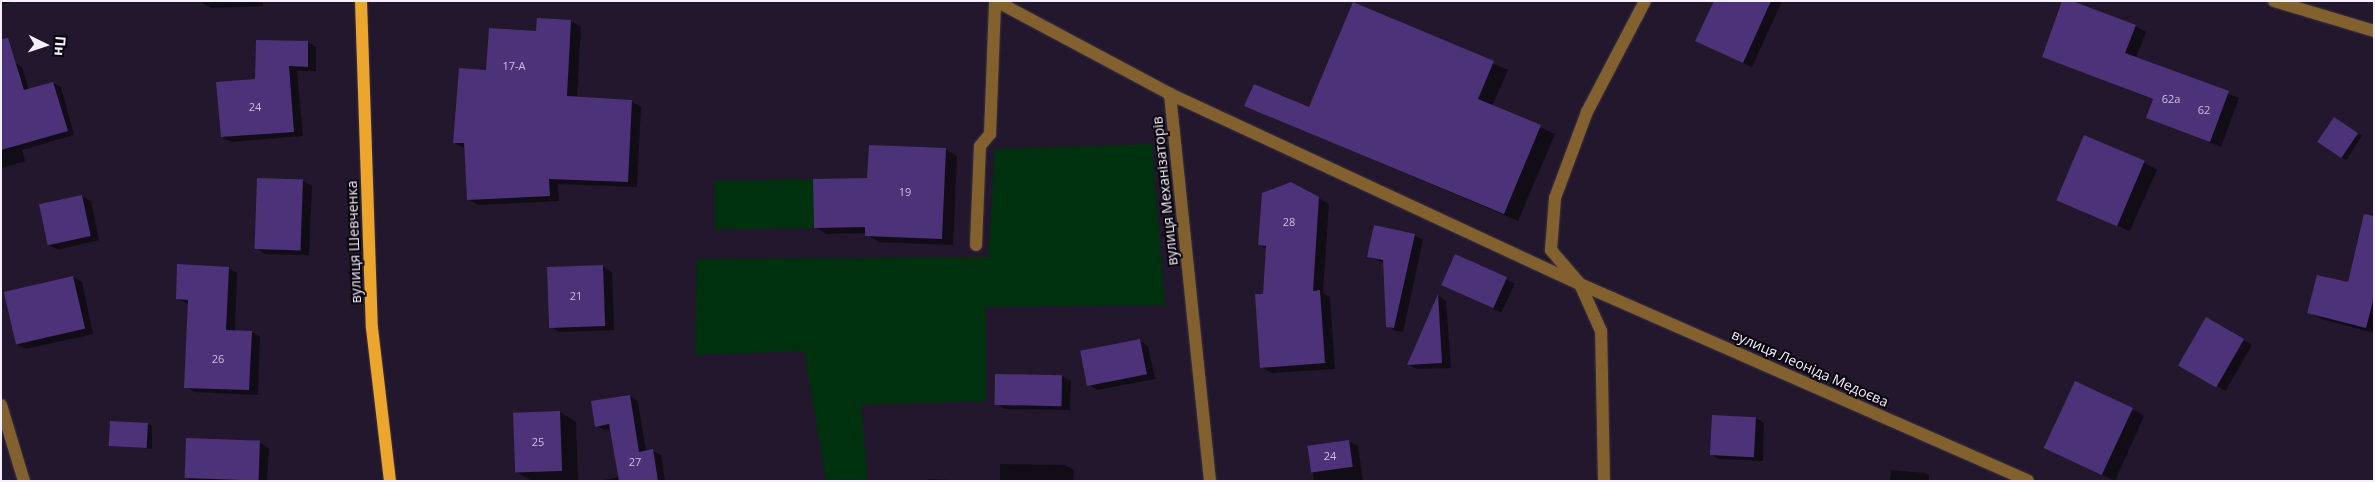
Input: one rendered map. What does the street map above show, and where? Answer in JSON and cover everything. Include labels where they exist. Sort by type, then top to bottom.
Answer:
[{"type":"main road","name":"вулиця Шевченка","points":[[361,1],[372,328],[390,481]]},
{"type":"street","points":[[976,245],[980,146],[990,134],[996,1],[1170,94]]},
{"type":"street","points":[[1604,481],[1601,331],[1580,284],[1552,250],[1555,198],[1587,112],[1645,1]]},
{"type":"street","points":[[2274,1],[2374,31]]},
{"type":"street","name":"вулиця Леоніда Медоєва","points":[[1170,94],[1580,284],[2028,481]]},
{"type":"street","name":"вулиця Механізаторів","points":[[1170,94],[1210,481]]},
{"type":"street","points":[[1,405],[24,481]]},
{"type":"green space","points":[[1152,144],[1165,305],[986,307],[986,401],[861,405],[868,481],[826,481],[804,351],[695,355],[697,259],[988,257],[995,149]]},
{"type":"green space","points":[[813,179],[814,228],[715,230],[714,181]]},
{"type":"building","points":[[1714,1],[1771,1],[1743,63],[1695,41]]},
{"type":"building","points":[[2062,1],[2072,1],[2136,25],[2125,53],[2229,91],[2210,142],[2146,118],[2153,99],[2042,57]]},
{"type":"building","points":[[1353,2],[1494,61],[1478,99],[1541,125],[1504,214],[1244,106],[1254,84],[1309,107]]},
{"type":"building","points":[[537,18],[571,20],[567,96],[632,100],[628,182],[549,179],[550,196],[467,200],[464,143],[453,143],[459,68],[486,70],[489,28],[536,31]]},
{"type":"building","points":[[8,38],[24,90],[53,82],[68,131],[1,150],[1,39]]},
{"type":"building","points":[[256,40],[308,41],[308,67],[289,66],[294,132],[221,137],[216,82],[255,79]]},
{"type":"building","points":[[2334,117],[2358,133],[2341,158],[2317,142]]},
{"type":"building","points":[[2084,135],[2145,161],[2117,226],[2056,200]]},
{"type":"building","points":[[869,145],[946,148],[942,239],[865,236],[865,227],[814,228],[813,179],[867,178]]},
{"type":"building","points":[[257,178],[303,180],[300,251],[255,249]]},
{"type":"building","points":[[1291,182],[1319,197],[1313,291],[1320,290],[1325,363],[1260,368],[1255,294],[1263,294],[1266,246],[1258,245],[1262,193]]},
{"type":"building","points":[[82,195],[91,236],[48,245],[39,204]]},
{"type":"building","points":[[2364,214],[2374,216],[2374,297],[2366,328],[2307,313],[2317,275],[2348,282]]},
{"type":"building","points":[[1374,225],[1415,234],[1394,328],[1386,327],[1383,260],[1367,257]]},
{"type":"building","points":[[1455,254],[1507,277],[1493,308],[1441,285]]},
{"type":"building","points":[[177,264],[229,267],[226,330],[252,331],[249,390],[184,388],[188,300],[176,299]]},
{"type":"building","points":[[603,265],[605,326],[549,328],[547,267]]},
{"type":"building","points":[[73,276],[85,329],[16,345],[4,292]]},
{"type":"building","points":[[1438,294],[1442,363],[1407,365]]},
{"type":"building","points":[[2206,317],[2244,339],[2216,387],[2178,365]]},
{"type":"building","points":[[1140,339],[1147,374],[1087,386],[1080,351]]},
{"type":"building","points":[[995,374],[1062,375],[1061,406],[994,405]]},
{"type":"building","points":[[2075,381],[2133,408],[2102,475],[2044,448]]},
{"type":"building","points":[[630,395],[639,452],[653,449],[658,481],[619,481],[609,424],[595,427],[591,401]]},
{"type":"building","points":[[560,411],[562,471],[515,473],[513,413]]},
{"type":"building","points":[[1712,415],[1756,417],[1754,457],[1710,455]]},
{"type":"building","points":[[110,421],[148,423],[147,448],[109,446]]},
{"type":"building","points":[[186,438],[260,441],[259,481],[185,478]]},
{"type":"building","points":[[1349,440],[1353,467],[1311,473],[1307,446]]}]
